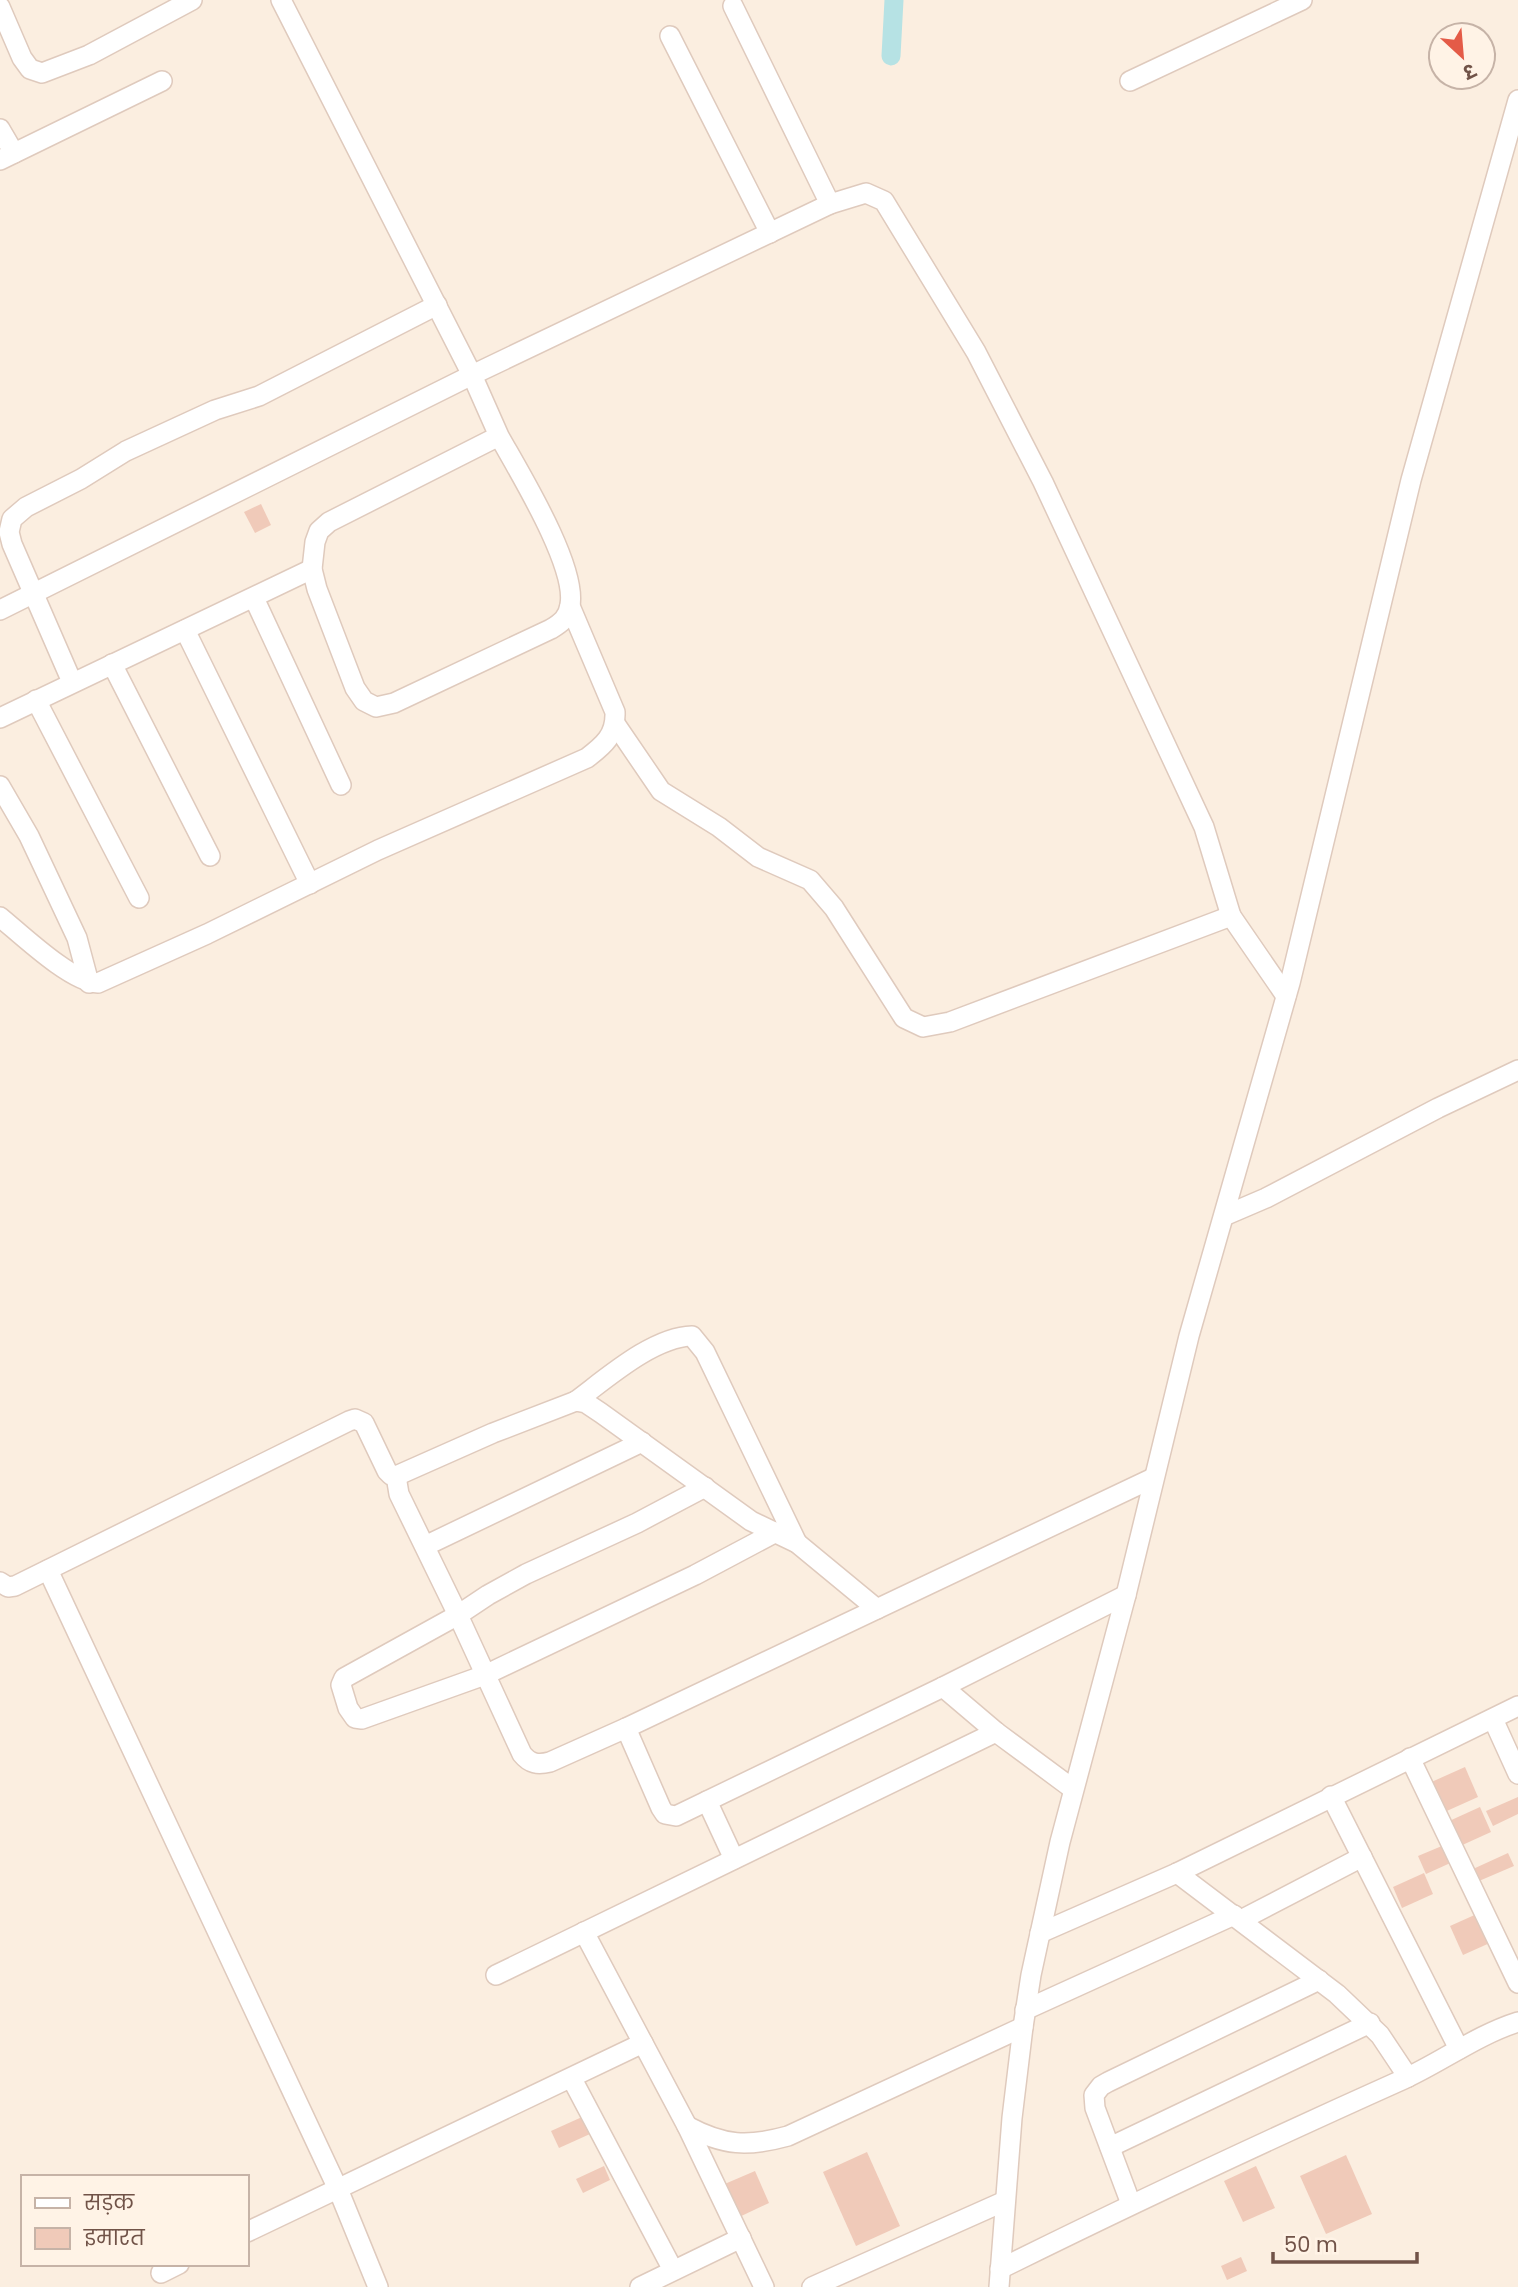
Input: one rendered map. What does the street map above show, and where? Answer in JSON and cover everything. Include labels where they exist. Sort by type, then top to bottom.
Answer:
[{"type":"street","points":[[0,7],[22,58],[30,69],[42,73],[89,55],[191,0]]},
{"type":"street","points":[[0,917],[59,965],[89,983],[110,980],[378,850],[587,758],[611,736],[616,724],[615,712],[570,606],[570,590],[561,557],[499,436],[437,305],[281,0]]},
{"type":"street","points":[[1130,81],[1302,0]]},
{"type":"street","points":[[733,6],[830,204]]},
{"type":"street","points":[[670,36],[770,233]]},
{"type":"street","points":[[0,129],[7,157],[162,81]]},
{"type":"street","points":[[999,2278],[1024,2019],[1040,1933],[1073,1789],[1126,1595],[1153,1478],[1286,996],[1411,480],[1518,100]]},
{"type":"street","points":[[0,610],[472,375],[830,204],[866,193],[884,201],[975,352],[1043,482],[1204,827],[1231,916],[1286,996]]},
{"type":"street","points":[[72,682],[12,544],[9,532],[12,519],[26,507],[81,479],[126,451],[215,410],[259,396],[437,305]]},
{"type":"street","points":[[499,436],[329,522],[318,531],[312,569],[355,688],[364,701],[376,707],[394,703],[551,629],[564,620],[570,606]]},
{"type":"street","points":[[0,718],[312,569]]},
{"type":"street","points":[[254,598],[341,785]]},
{"type":"street","points":[[185,631],[310,884]]},
{"type":"street","points":[[112,664],[209,856]]},
{"type":"street","points":[[36,700],[139,898]]},
{"type":"street","points":[[616,724],[661,791],[719,827],[758,857],[810,880],[834,908],[904,1018],[923,1027],[950,1022],[1231,916]]},
{"type":"street","points":[[0,786],[29,836],[72,927],[89,983]]},
{"type":"street","points":[[1224,1216],[1266,1198],[1438,1108],[1518,1070]]},
{"type":"street","points":[[0,1582],[8,1587],[15,1586],[355,1419],[364,1423],[387,1471],[396,1476],[576,1401],[649,1350],[678,1336],[692,1336],[705,1352],[797,1543]]},
{"type":"street","points":[[576,1401],[592,1406],[751,1521],[797,1543],[877,1609]]},
{"type":"street","points":[[425,1546],[642,1442]]},
{"type":"street","points":[[396,1476],[397,1489],[522,1754],[527,1761],[533,1763],[550,1762],[626,1728],[1153,1478]]},
{"type":"street","points":[[705,1488],[526,1574],[344,1678],[341,1685],[348,1708],[355,1718],[362,1719],[485,1675],[719,1563],[776,1532]]},
{"type":"street","points":[[48,1570],[338,2189],[378,2287]]},
{"type":"street","points":[[626,1728],[665,1814],[676,1816],[1126,1595]]},
{"type":"street","points":[[943,1687],[996,1732],[1073,1789]]},
{"type":"street","points":[[1040,1933],[1177,1873],[1518,1706]]},
{"type":"street","points":[[1493,1719],[1518,1774]]},
{"type":"street","points":[[496,1975],[996,1732]]},
{"type":"street","points":[[1410,1758],[1518,1983]]},
{"type":"street","points":[[1331,1796],[1459,2049]]},
{"type":"street","points":[[707,1801],[734,1859]]},
{"type":"street","points":[[687,2126],[709,2138],[733,2143],[753,2144],[788,2136],[1362,1857]]},
{"type":"street","points":[[1177,1873],[1319,1980],[1370,2024],[1388,2045],[1408,2077]]},
{"type":"street","points":[[583,1932],[687,2126],[764,2287]]},
{"type":"street","points":[[1131,2204],[1093,2101],[1101,2086],[1319,1980]]},
{"type":"street","points":[[999,2278],[1131,2204],[1324,2113],[1408,2077],[1459,2049],[1518,2022]]},
{"type":"street","points":[[1110,2147],[1370,2024]]},
{"type":"street","points":[[248,2232],[643,2043]]},
{"type":"street","points":[[572,2078],[673,2270]]},
{"type":"street","points":[[812,2287],[1005,2201]]},
{"type":"street","points":[[640,2287],[741,2238]]},
{"type":"street","points":[[161,2273],[175,2266]]},
{"type":"building","points":[[261,504],[271,525],[255,533],[244,512]]},
{"type":"building","points":[[1465,1767],[1478,1797],[1440,1814],[1427,1784]]},
{"type":"building","points":[[1518,1797],[1518,1814],[1493,1826],[1486,1811]]},
{"type":"building","points":[[1480,1807],[1491,1832],[1458,1847],[1447,1822]]},
{"type":"building","points":[[1449,1843],[1457,1860],[1426,1874],[1418,1856]]},
{"type":"building","points":[[1508,1853],[1514,1866],[1479,1881],[1473,1869]]},
{"type":"building","points":[[1424,1873],[1433,1894],[1402,1908],[1393,1887]]},
{"type":"building","points":[[1479,1913],[1492,1942],[1463,1955],[1450,1926]]},
{"type":"building","points":[[582,2117],[590,2134],[559,2148],[551,2131]]},
{"type":"building","points":[[867,2152],[900,2226],[856,2246],[823,2172]]},
{"type":"building","points":[[1346,2155],[1372,2214],[1326,2234],[1300,2176]]},
{"type":"building","points":[[604,2166],[610,2180],[583,2193],[576,2179]]},
{"type":"building","points":[[1256,2166],[1275,2208],[1243,2222],[1224,2181]]},
{"type":"building","points":[[755,2171],[769,2203],[735,2219],[720,2186]]},
{"type":"building","points":[[1241,2257],[1247,2271],[1227,2280],[1221,2266]]},
{"type":"waterway","points":[[891,56],[894,0]]}]
